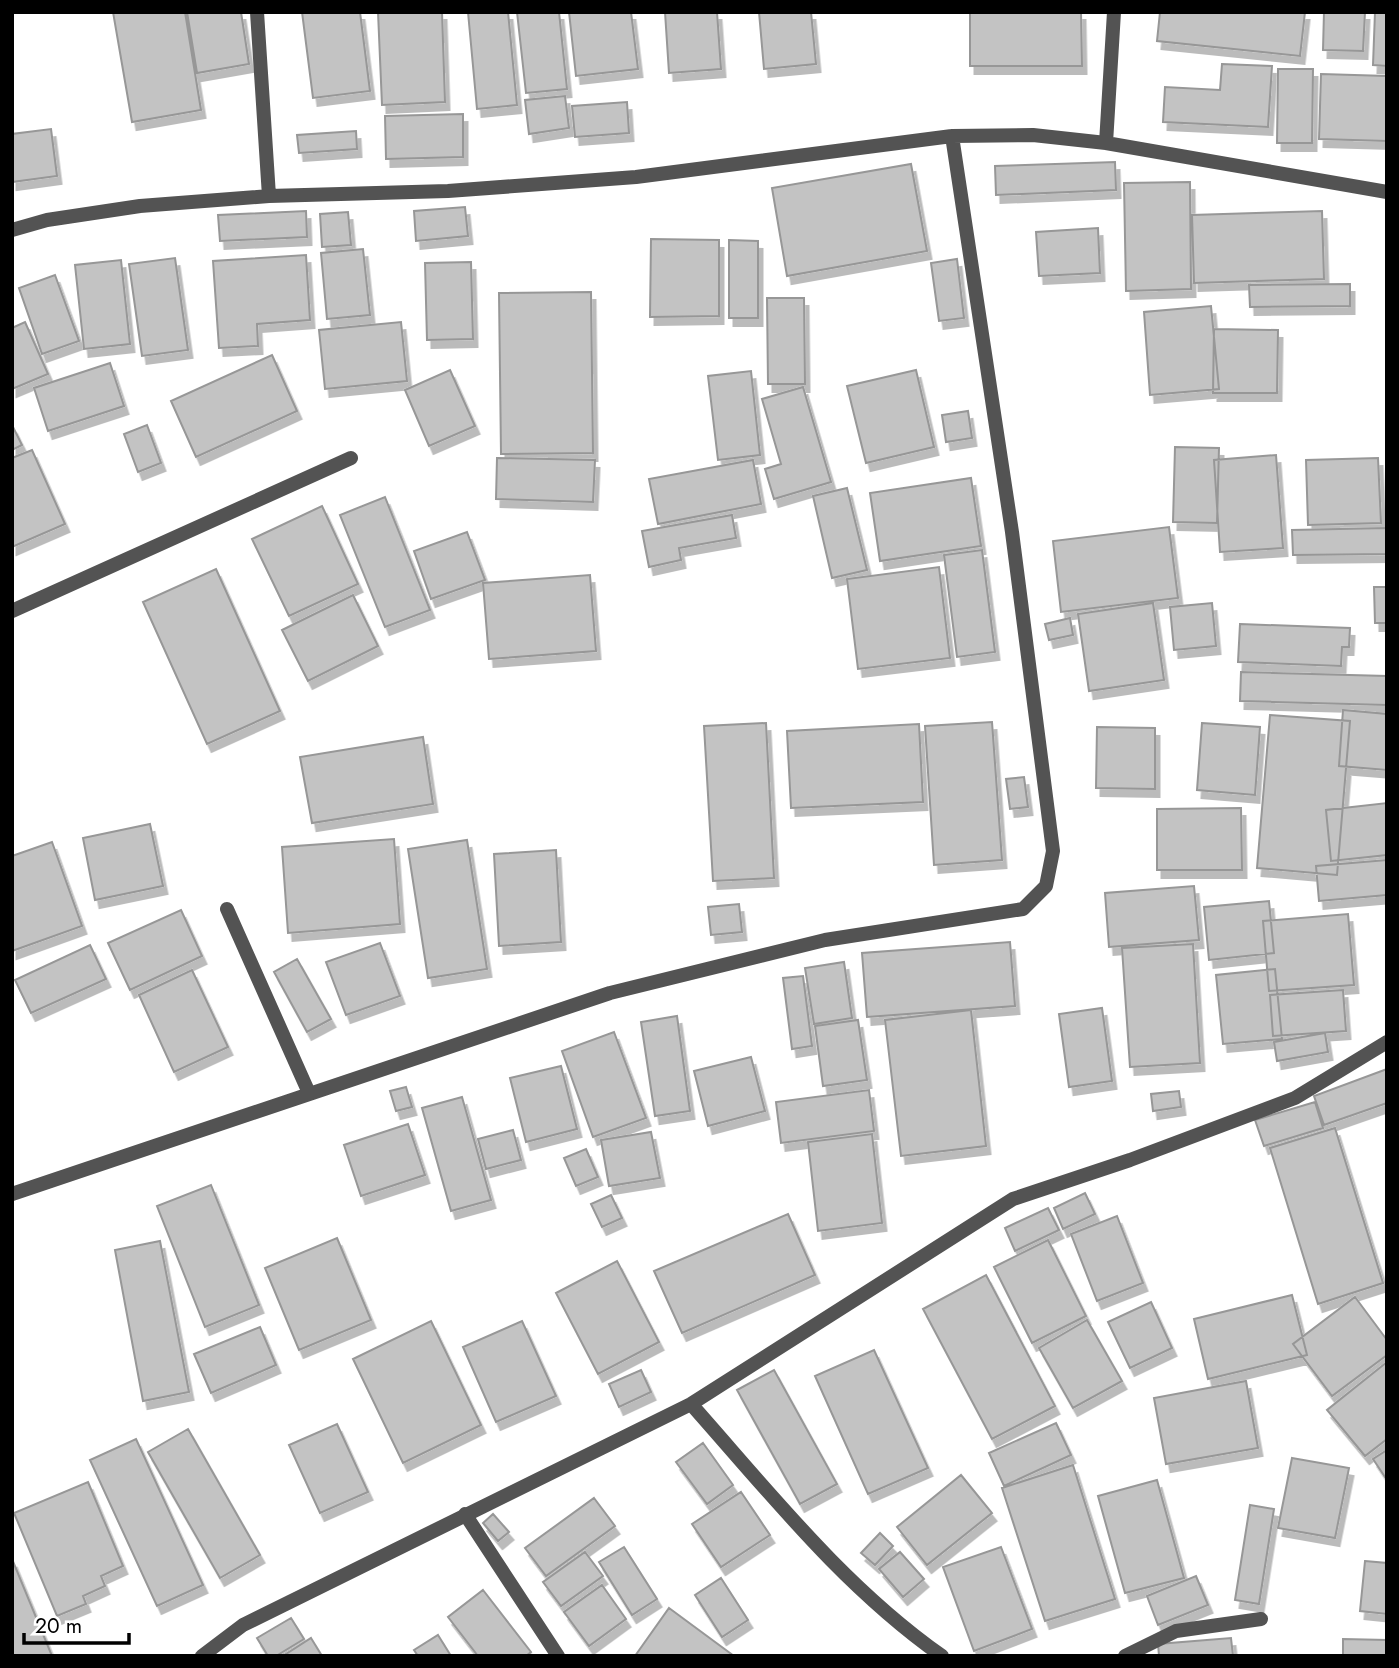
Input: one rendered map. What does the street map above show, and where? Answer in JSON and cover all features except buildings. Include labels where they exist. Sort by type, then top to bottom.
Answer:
[{"type":"street","points":[[257,12],[269,196]]},
{"type":"street","points":[[1106,143],[1114,12]]},
{"type":"street","points":[[12,230],[47,220],[140,206],[269,196],[448,191],[636,177],[952,136],[1033,135],[1106,143],[1387,192]]},
{"type":"street","points":[[12,1194],[611,993],[825,940],[1023,909],[1046,886],[1053,851],[1012,533],[952,136]]},
{"type":"street","points":[[12,611],[351,458]]},
{"type":"street","points":[[227,909],[309,1093]]},
{"type":"street","points":[[202,1656],[243,1625],[691,1404],[1013,1199],[1130,1160],[1295,1098],[1387,1042]]},
{"type":"street","points":[[691,1404],[820,1551],[907,1631],[942,1656]]},
{"type":"street","points":[[465,1514],[558,1656]]},
{"type":"street","points":[[1125,1656],[1176,1630],[1261,1619]]}]
